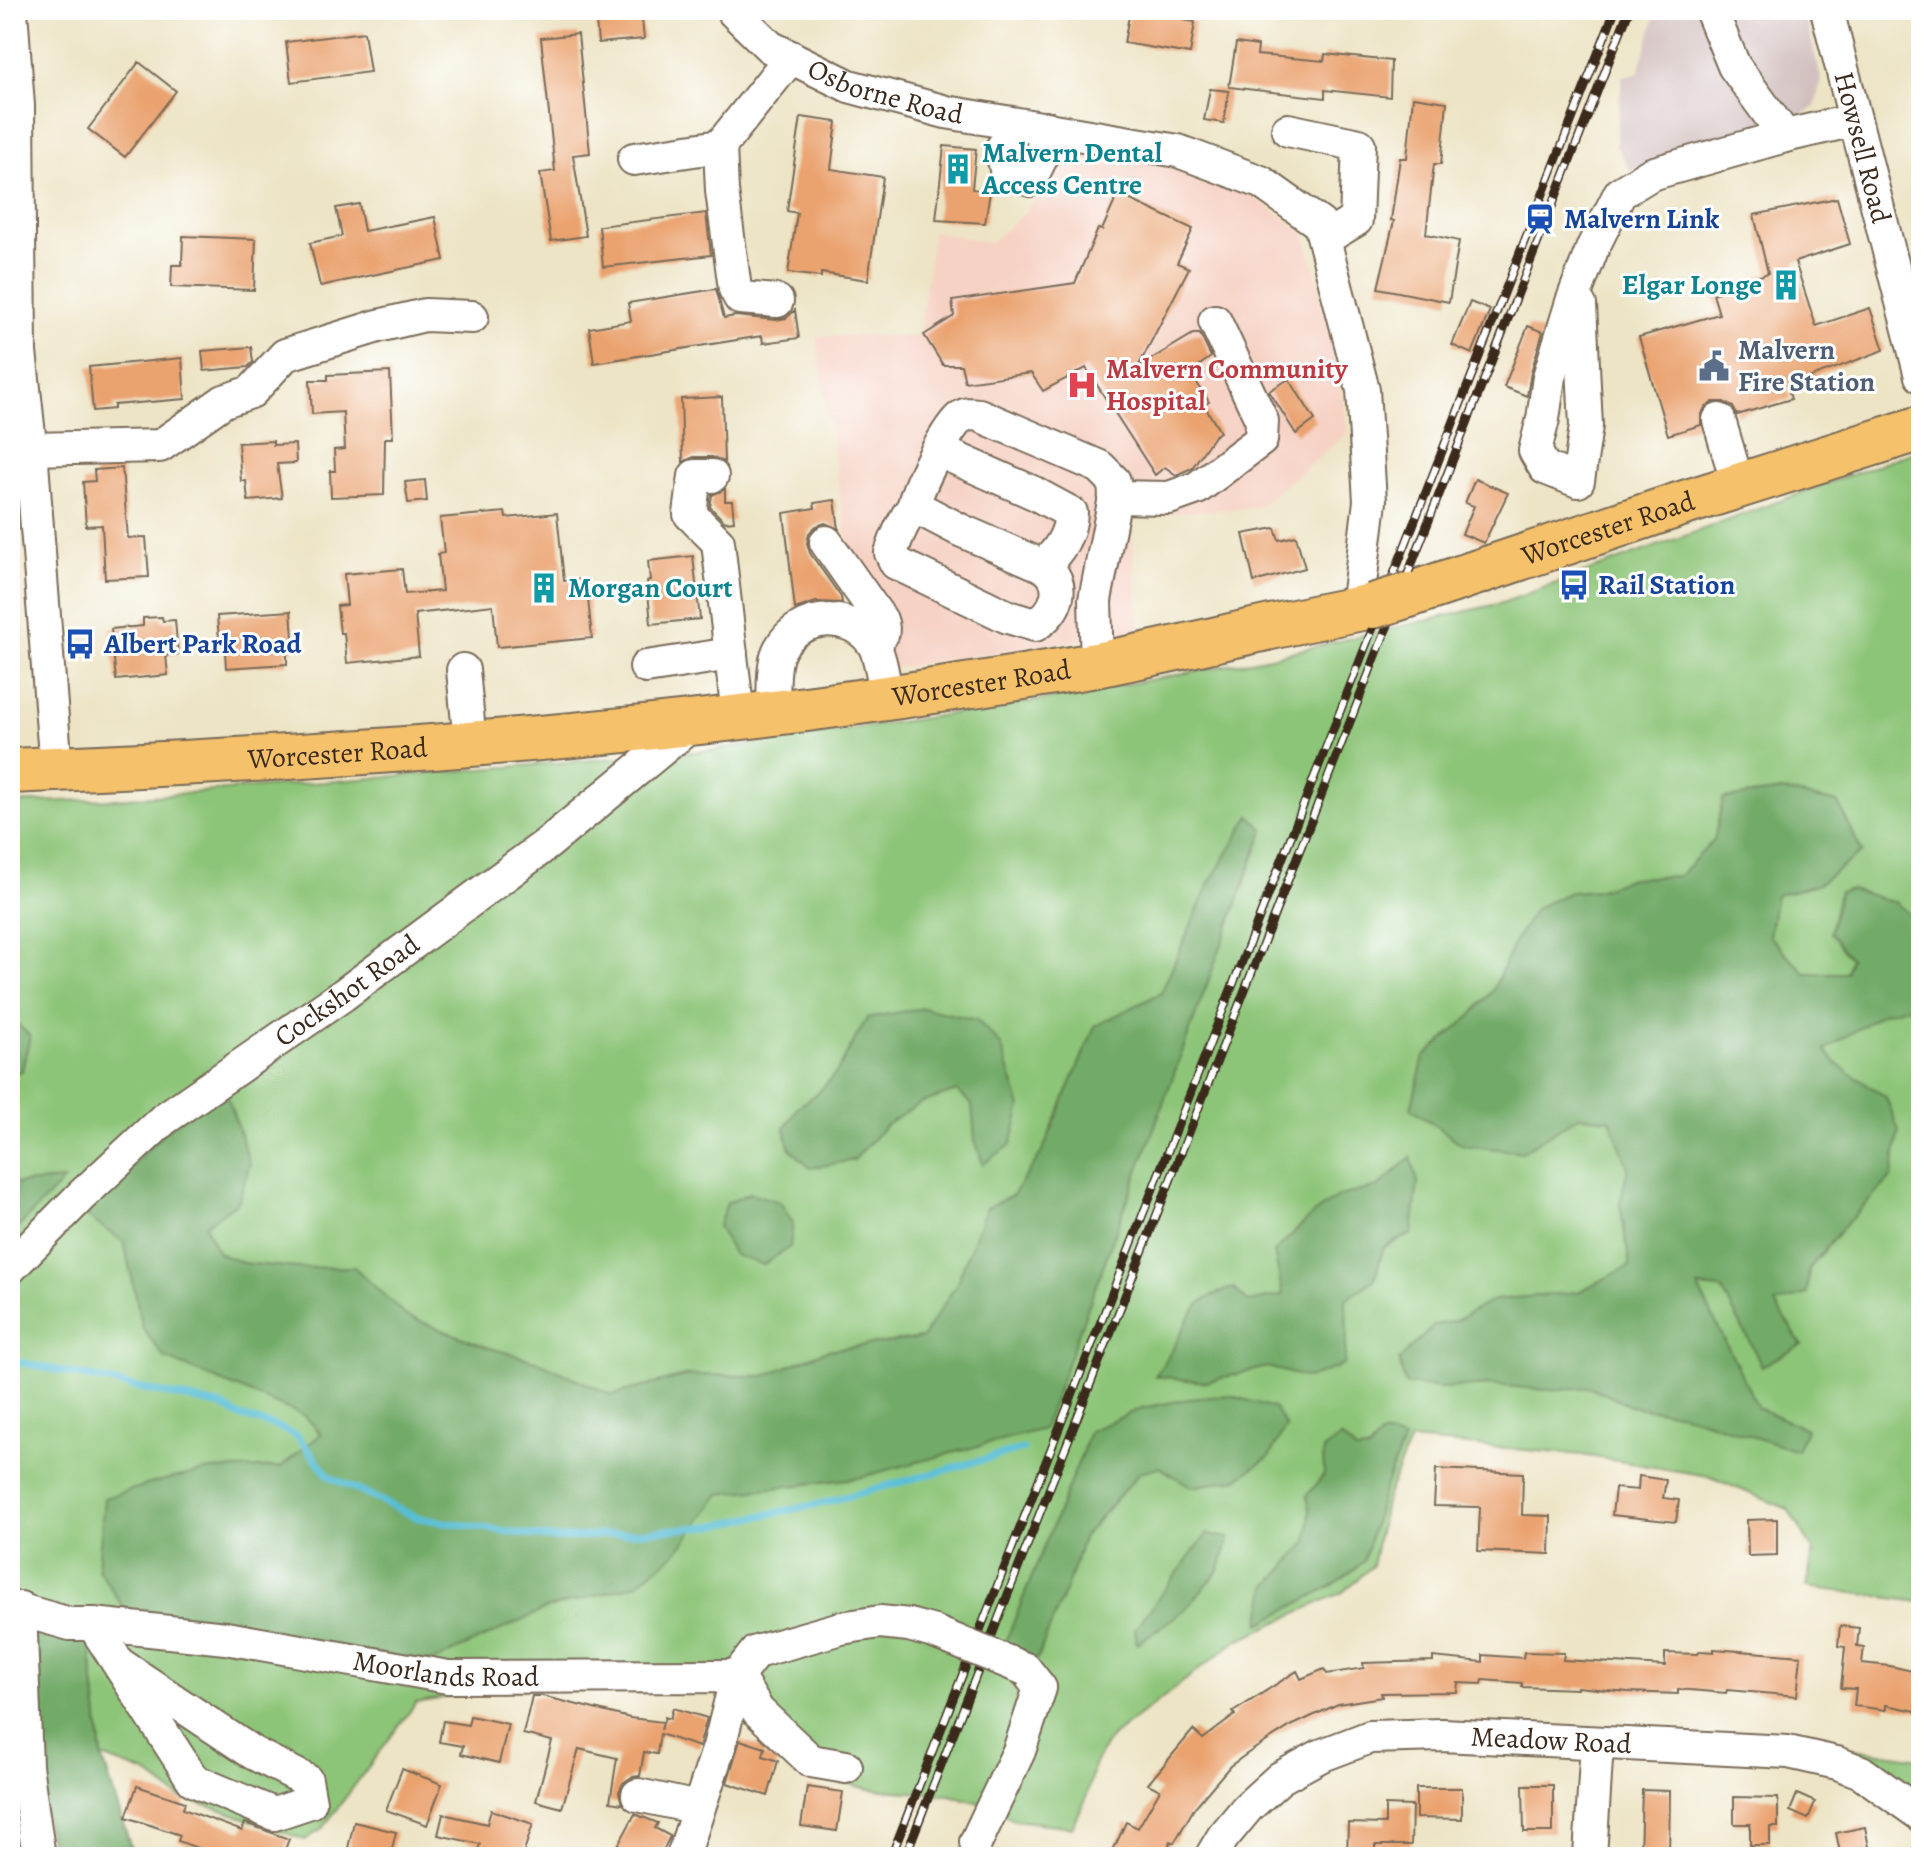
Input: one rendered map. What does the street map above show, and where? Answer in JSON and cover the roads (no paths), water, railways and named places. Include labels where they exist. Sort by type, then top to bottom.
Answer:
[{"type":"highway","name":"Worcester Road","points":[[10,771],[195,764],[695,722],[1097,665],[1380,603],[1921,428]]},
{"type":"street","points":[[11,10],[18,106],[24,459],[56,769]]},
{"type":"street","name":"Osborne Road","points":[[732,10],[770,47],[849,86],[946,112],[1178,151],[1261,182],[1320,224],[1363,390],[1380,603]]},
{"type":"street","points":[[1711,10],[1734,66],[1785,136]]},
{"type":"street","name":"Howsell Road","points":[[1827,10],[1921,376]]},
{"type":"street","points":[[777,301],[740,298],[735,289],[722,191],[720,146],[791,57]]},
{"type":"street","points":[[1572,302],[1593,247],[1620,193],[1651,174],[1785,136],[1855,120]]},
{"type":"street","points":[[1002,148],[1006,170],[1030,180],[1040,160],[1047,128]]},
{"type":"street","points":[[1288,130],[1359,145],[1356,220],[1326,238]]},
{"type":"street","points":[[634,159],[720,146]]},
{"type":"street","points":[[24,459],[160,446],[224,401],[251,392],[285,355],[425,315],[472,317]]},
{"type":"street","points":[[1115,497],[1169,498],[1197,488],[1261,440],[1262,421],[1215,321]]},
{"type":"street","points":[[914,506],[1054,572],[1059,587],[1053,606],[1035,625],[1008,617],[896,563],[891,553],[903,520],[914,506],[916,492],[957,419],[966,414],[979,415],[1100,467],[1114,481],[1115,497],[1095,600],[1097,665]]},
{"type":"street","points":[[1719,420],[1738,485]]},
{"type":"street","points":[[942,445],[946,454],[1049,499],[1071,513],[1070,528],[1056,554],[1043,566]]},
{"type":"street","points":[[712,476],[695,476],[690,514],[718,542],[731,654],[755,714]]},
{"type":"street","points":[[826,542],[881,620],[884,627],[882,637],[874,643]]},
{"type":"street","points":[[755,714],[777,656],[790,634],[813,620],[850,623],[874,643],[887,697]]},
{"type":"street","points":[[646,667],[731,654]]},
{"type":"street","points":[[463,670],[470,743]]},
{"type":"street","name":"Cockshot Road","points":[[10,1268],[164,1119],[349,1000],[467,913],[695,722]]},
{"type":"street","points":[[15,1608],[26,1766],[39,1857]]},
{"type":"street","name":"Moorlands Road","points":[[15,1608],[70,1624],[226,1638],[448,1677],[737,1676]]},
{"type":"street","points":[[683,1856],[719,1747],[737,1676],[756,1652],[841,1628],[880,1622],[934,1632],[1025,1669],[1040,1688],[1019,1751],[976,1842]]},
{"type":"street","points":[[93,1624],[193,1780],[274,1814],[310,1802],[306,1780],[253,1753],[121,1665]]},
{"type":"street","points":[[737,1676],[758,1711],[811,1761],[846,1767]]},
{"type":"street","name":"Meadow Road","points":[[1211,1857],[1248,1807],[1280,1778],[1320,1756],[1370,1737],[1442,1735],[1788,1752],[1861,1772],[1921,1815]]},
{"type":"street","points":[[1590,1857],[1597,1743]]},
{"type":"street","points":[[638,1795],[698,1808]]},
{"type":"waterway","points":[[10,1360],[222,1406],[238,1416],[278,1427],[298,1437],[330,1477],[418,1518],[555,1539],[712,1526],[823,1503],[1023,1449]]},
{"type":"railway","points":[[891,1857],[1615,10]]},
{"type":"railway","points":[[905,1857],[1629,10]]},
{"type":"place","name":"Malvern Dental Access Centre","points":[[958,169]]},
{"type":"place","name":"Malvern Link","points":[[1540,219]]},
{"type":"place","name":"Elgar Longe","points":[[1786,285]]},
{"type":"place","name":"Malvern Fire Station","points":[[1714,366]]},
{"type":"place","name":"Malvern Community Hospital","points":[[1082,385]]},
{"type":"place","name":"Rail Station","points":[[1574,585]]},
{"type":"place","name":"Morgan Court","points":[[544,588]]},
{"type":"place","name":"Albert Park Road","points":[[80,644]]}]
